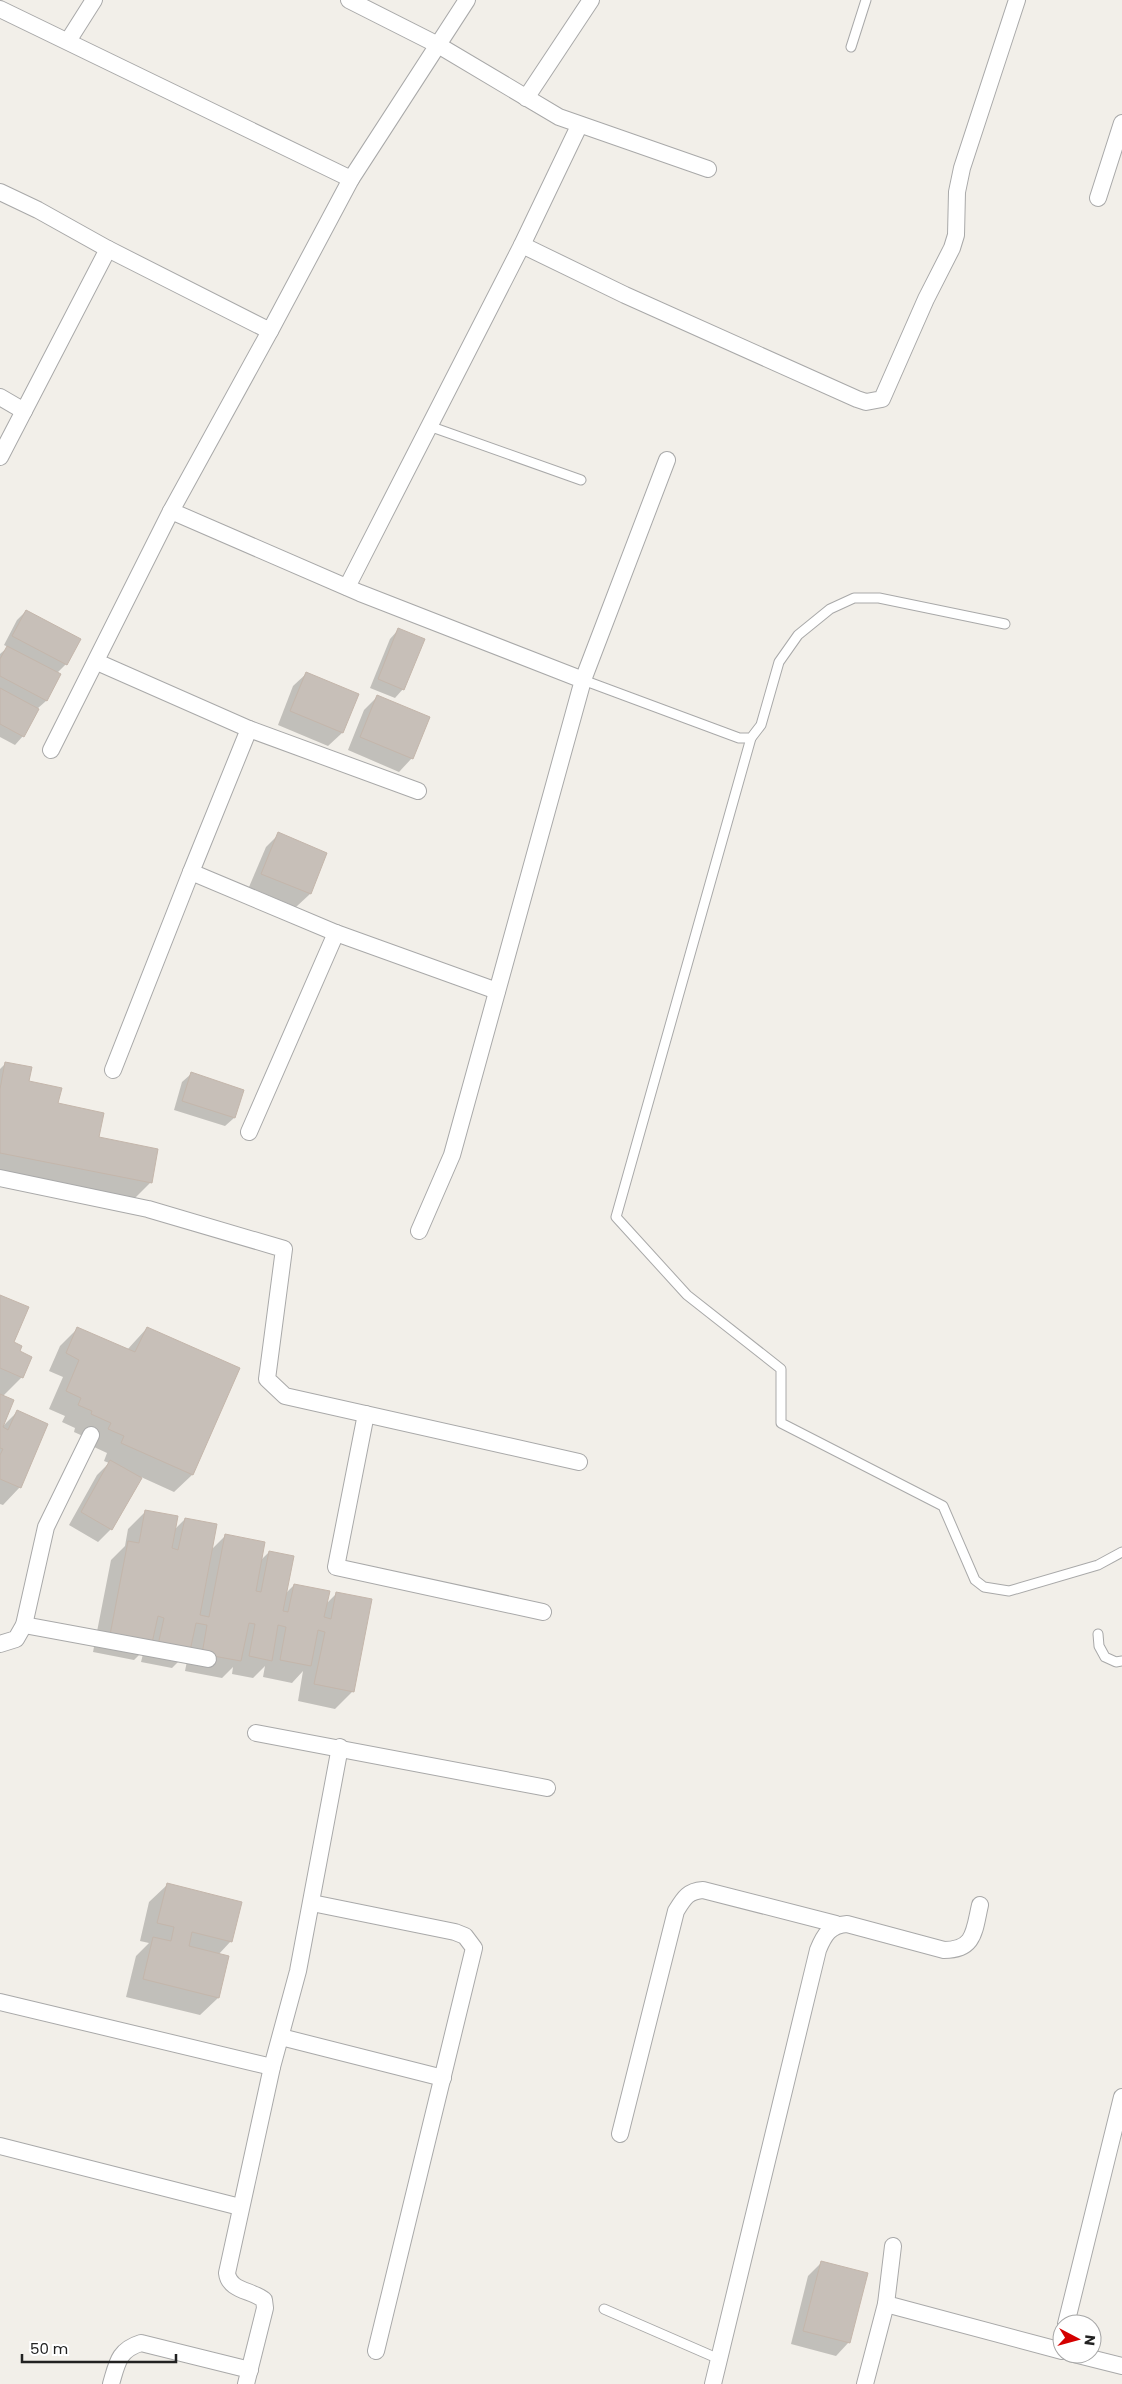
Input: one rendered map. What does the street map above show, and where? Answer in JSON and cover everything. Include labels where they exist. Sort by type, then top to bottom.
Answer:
[{"type":"street","points":[[68,41],[94,0]]},
{"type":"street","points":[[349,0],[438,45],[559,117],[579,126],[708,169]]},
{"type":"street","points":[[51,750],[97,662],[171,511],[351,180],[467,0]]},
{"type":"street","points":[[526,98],[591,0]]},
{"type":"street","points":[[522,245],[625,295],[857,399],[866,402],[882,400],[954,242],[957,225],[957,192],[962,168],[1017,0]]},
{"type":"street","points":[[0,9],[351,180]]},
{"type":"street","points":[[1098,198],[1122,123]]},
{"type":"street","points":[[347,587],[522,245],[579,126]]},
{"type":"street","points":[[0,192],[270,331]]},
{"type":"street","points":[[0,457],[108,249]]},
{"type":"street","points":[[0,397],[24,410]]},
{"type":"street","points":[[419,1232],[452,1156],[583,680],[667,460]]},
{"type":"street","points":[[171,511],[347,587],[583,680]]},
{"type":"street","points":[[97,662],[250,729],[418,791]]},
{"type":"street","points":[[113,1070],[190,872],[250,729]]},
{"type":"street","points":[[190,872],[336,933],[497,991]]},
{"type":"street","points":[[249,1132],[336,933]]},
{"type":"street","points":[[0,1178],[148,1209],[284,1249],[267,1379],[285,1396],[579,1462]]},
{"type":"street","points":[[366,1414],[336,1567],[542,1612]]},
{"type":"street","points":[[0,1644],[16,1639],[24,1625],[46,1527],[91,1435]]},
{"type":"street","points":[[24,1625],[208,1659]]},
{"type":"street","points":[[256,1733],[340,1747],[547,1788]]},
{"type":"street","points":[[110,2384],[119,2359],[128,2347],[141,2343],[248,2377],[265,2308],[264,2300],[259,2295],[233,2286],[228,2280],[229,2264],[272,2067],[298,1971],[340,1747]]},
{"type":"street","points":[[620,2134],[676,1911],[691,1891],[703,1890],[836,1924],[847,1924],[944,1950],[958,1950],[968,1944],[974,1932],[980,1905]]},
{"type":"street","points":[[312,1902],[455,1932],[464,1936],[471,1942],[474,1948],[376,2351]]},
{"type":"street","points":[[713,2384],[818,1950],[824,1935],[836,1924]]},
{"type":"street","points":[[0,2002],[272,2067]]},
{"type":"street","points":[[281,2037],[443,2078]]},
{"type":"street","points":[[1068,2314],[1122,2097]]},
{"type":"street","points":[[0,2146],[240,2207]]},
{"type":"street","points":[[865,2384],[886,2304],[893,2246]]},
{"type":"street","points":[[886,2304],[1052,2346]]},
{"type":"street","points":[[1102,2360],[1122,2366]]},
{"type":"lane","points":[[851,47],[866,0]]},
{"type":"lane","points":[[429,426],[581,480]]},
{"type":"lane","points":[[1005,624],[879,598],[854,598],[830,609],[798,635],[779,662],[761,726],[751,738],[616,1217],[687,1295],[781,1369],[781,1423],[943,1506],[975,1580],[984,1586],[1009,1591],[1098,1565],[1122,1552]]},
{"type":"lane","points":[[583,680],[739,738],[751,738]]},
{"type":"lane","points":[[1098,1634],[1099,1646],[1105,1657],[1122,1661]]},
{"type":"lane","points":[[604,2309],[719,2358]]},
{"type":"building","points":[[26,610],[81,639],[67,665],[12,636]]},
{"type":"building","points":[[398,628],[425,639],[404,690],[378,679]]},
{"type":"building","points":[[7,646],[61,674],[47,701],[0,676],[0,659]]},
{"type":"building","points":[[306,672],[359,694],[343,733],[290,711]]},
{"type":"building","points":[[0,688],[39,709],[24,737],[0,724]]},
{"type":"building","points":[[377,695],[430,717],[413,759],[360,737]]},
{"type":"building","points":[[278,832],[327,853],[311,894],[261,874]]},
{"type":"building","points":[[5,1062],[32,1067],[29,1081],[62,1088],[58,1103],[104,1113],[99,1137],[158,1149],[152,1183],[0,1153],[0,1089]]},
{"type":"building","points":[[191,1072],[244,1090],[235,1118],[182,1101]]},
{"type":"building","points":[[0,1295],[29,1307],[14,1342],[22,1346],[20,1351],[32,1357],[23,1378],[0,1368]]},
{"type":"building","points":[[77,1327],[135,1352],[147,1327],[240,1368],[193,1475],[121,1443],[124,1436],[108,1429],[111,1423],[91,1414],[92,1411],[78,1405],[81,1398],[66,1391],[79,1360],[66,1353]]},
{"type":"building","points":[[0,1394],[14,1400],[3,1427],[8,1430],[17,1410],[48,1424],[21,1488],[0,1479],[0,1455],[3,1449],[0,1448]]},
{"type":"building","points":[[110,1460],[142,1478],[112,1530],[81,1512]]},
{"type":"building","points":[[145,1510],[178,1516],[172,1548],[178,1550],[185,1518],[217,1524],[200,1615],[209,1617],[225,1534],[265,1542],[256,1591],[261,1592],[269,1551],[294,1556],[283,1611],[288,1612],[294,1584],[330,1591],[324,1617],[331,1619],[336,1592],[372,1599],[354,1692],[314,1684],[325,1632],[318,1630],[311,1666],[280,1660],[286,1627],[278,1625],[272,1661],[249,1656],[255,1624],[249,1623],[241,1661],[202,1654],[207,1625],[196,1623],[190,1651],[158,1645],[164,1618],[158,1616],[152,1643],[110,1635],[128,1541],[139,1543]]},
{"type":"building","points":[[167,1883],[242,1902],[232,1942],[192,1932],[189,1946],[229,1956],[219,1998],[143,1979],[153,1937],[171,1941],[174,1927],[157,1923]]},
{"type":"building","points":[[821,2261],[868,2273],[850,2343],[803,2331]]}]
